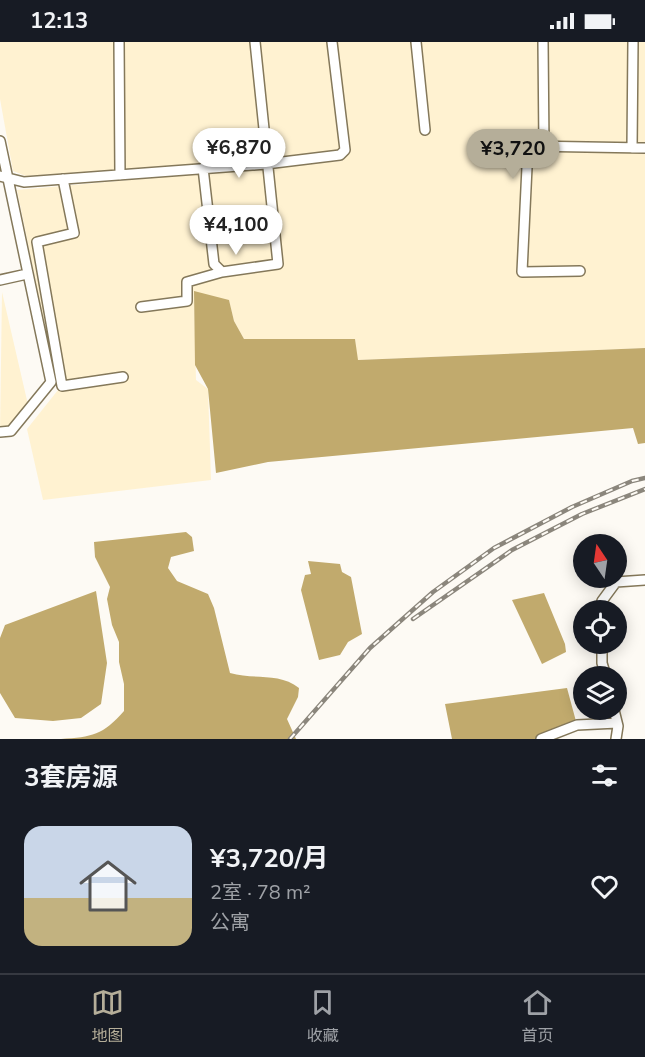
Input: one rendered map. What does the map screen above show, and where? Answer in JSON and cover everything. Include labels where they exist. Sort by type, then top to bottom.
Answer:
[{"type":"street","points":[[119,42],[120,175]]},
{"type":"street","points":[[141,308],[187,301],[187,282],[222,272],[278,264],[255,42]]},
{"type":"street","points":[[3,177],[24,182],[266,164],[340,155],[345,150],[332,42]]},
{"type":"street","points":[[416,42],[425,130]]},
{"type":"street","points":[[543,42],[544,147]]},
{"type":"street","points":[[632,148],[633,42]]},
{"type":"street","points":[[0,141],[3,177],[51,382],[11,431],[0,432]]},
{"type":"street","points":[[580,271],[522,272],[528,146],[645,148]]},
{"type":"street","points":[[203,168],[214,264],[222,272]]},
{"type":"street","points":[[63,179],[74,232],[37,242],[62,386],[123,377]]},
{"type":"street","points":[[0,280],[27,274]]},
{"type":"street","points":[[603,600],[616,582],[645,580]]},
{"type":"street","points":[[616,720],[616,739]]},
{"type":"street","points":[[541,739],[577,724],[617,723]]},
{"type":"shaded area","points":[[0,42],[332,42],[345,150],[340,155],[26,176],[13,171],[0,99]]},
{"type":"shaded area","points":[[337,42],[645,42],[645,348],[357,360],[355,339],[244,339],[234,321],[229,301],[194,292],[196,380],[208,389],[211,480],[43,500],[27,429],[58,390],[17,190],[342,161],[349,141]]},
{"type":"shaded area","points":[[194,291],[229,300],[234,321],[244,339],[355,339],[358,360],[645,348],[645,443],[638,444],[633,428],[268,462],[216,473],[208,389],[195,365]]},
{"type":"shaded area","points":[[2,292],[29,409],[11,431],[0,432]]},
{"type":"shaded area","points":[[186,532],[192,537],[194,551],[171,557],[168,568],[177,581],[208,594],[214,608],[230,673],[275,678],[299,688],[298,697],[287,719],[296,739],[61,739],[89,736],[103,730],[124,711],[124,684],[119,662],[119,642],[112,625],[107,599],[110,587],[95,557],[94,542]]},
{"type":"shaded area","points":[[308,561],[340,564],[342,572],[351,577],[362,634],[348,642],[340,655],[319,660],[301,590],[305,575],[311,574]]},
{"type":"shaded area","points":[[96,591],[107,663],[101,704],[81,718],[53,721],[15,718],[0,693],[0,638],[5,625]]},
{"type":"shaded area","points":[[544,593],[565,644],[566,652],[542,664],[512,600]]},
{"type":"shaded area","points":[[567,688],[573,710],[573,720],[576,720],[577,725],[536,739],[452,739],[445,704]]},
{"type":"railway","points":[[290,739],[370,648],[433,592],[494,548],[572,507],[632,481],[645,478]]},
{"type":"railway","points":[[413,619],[512,550],[582,514],[645,489]]}]
